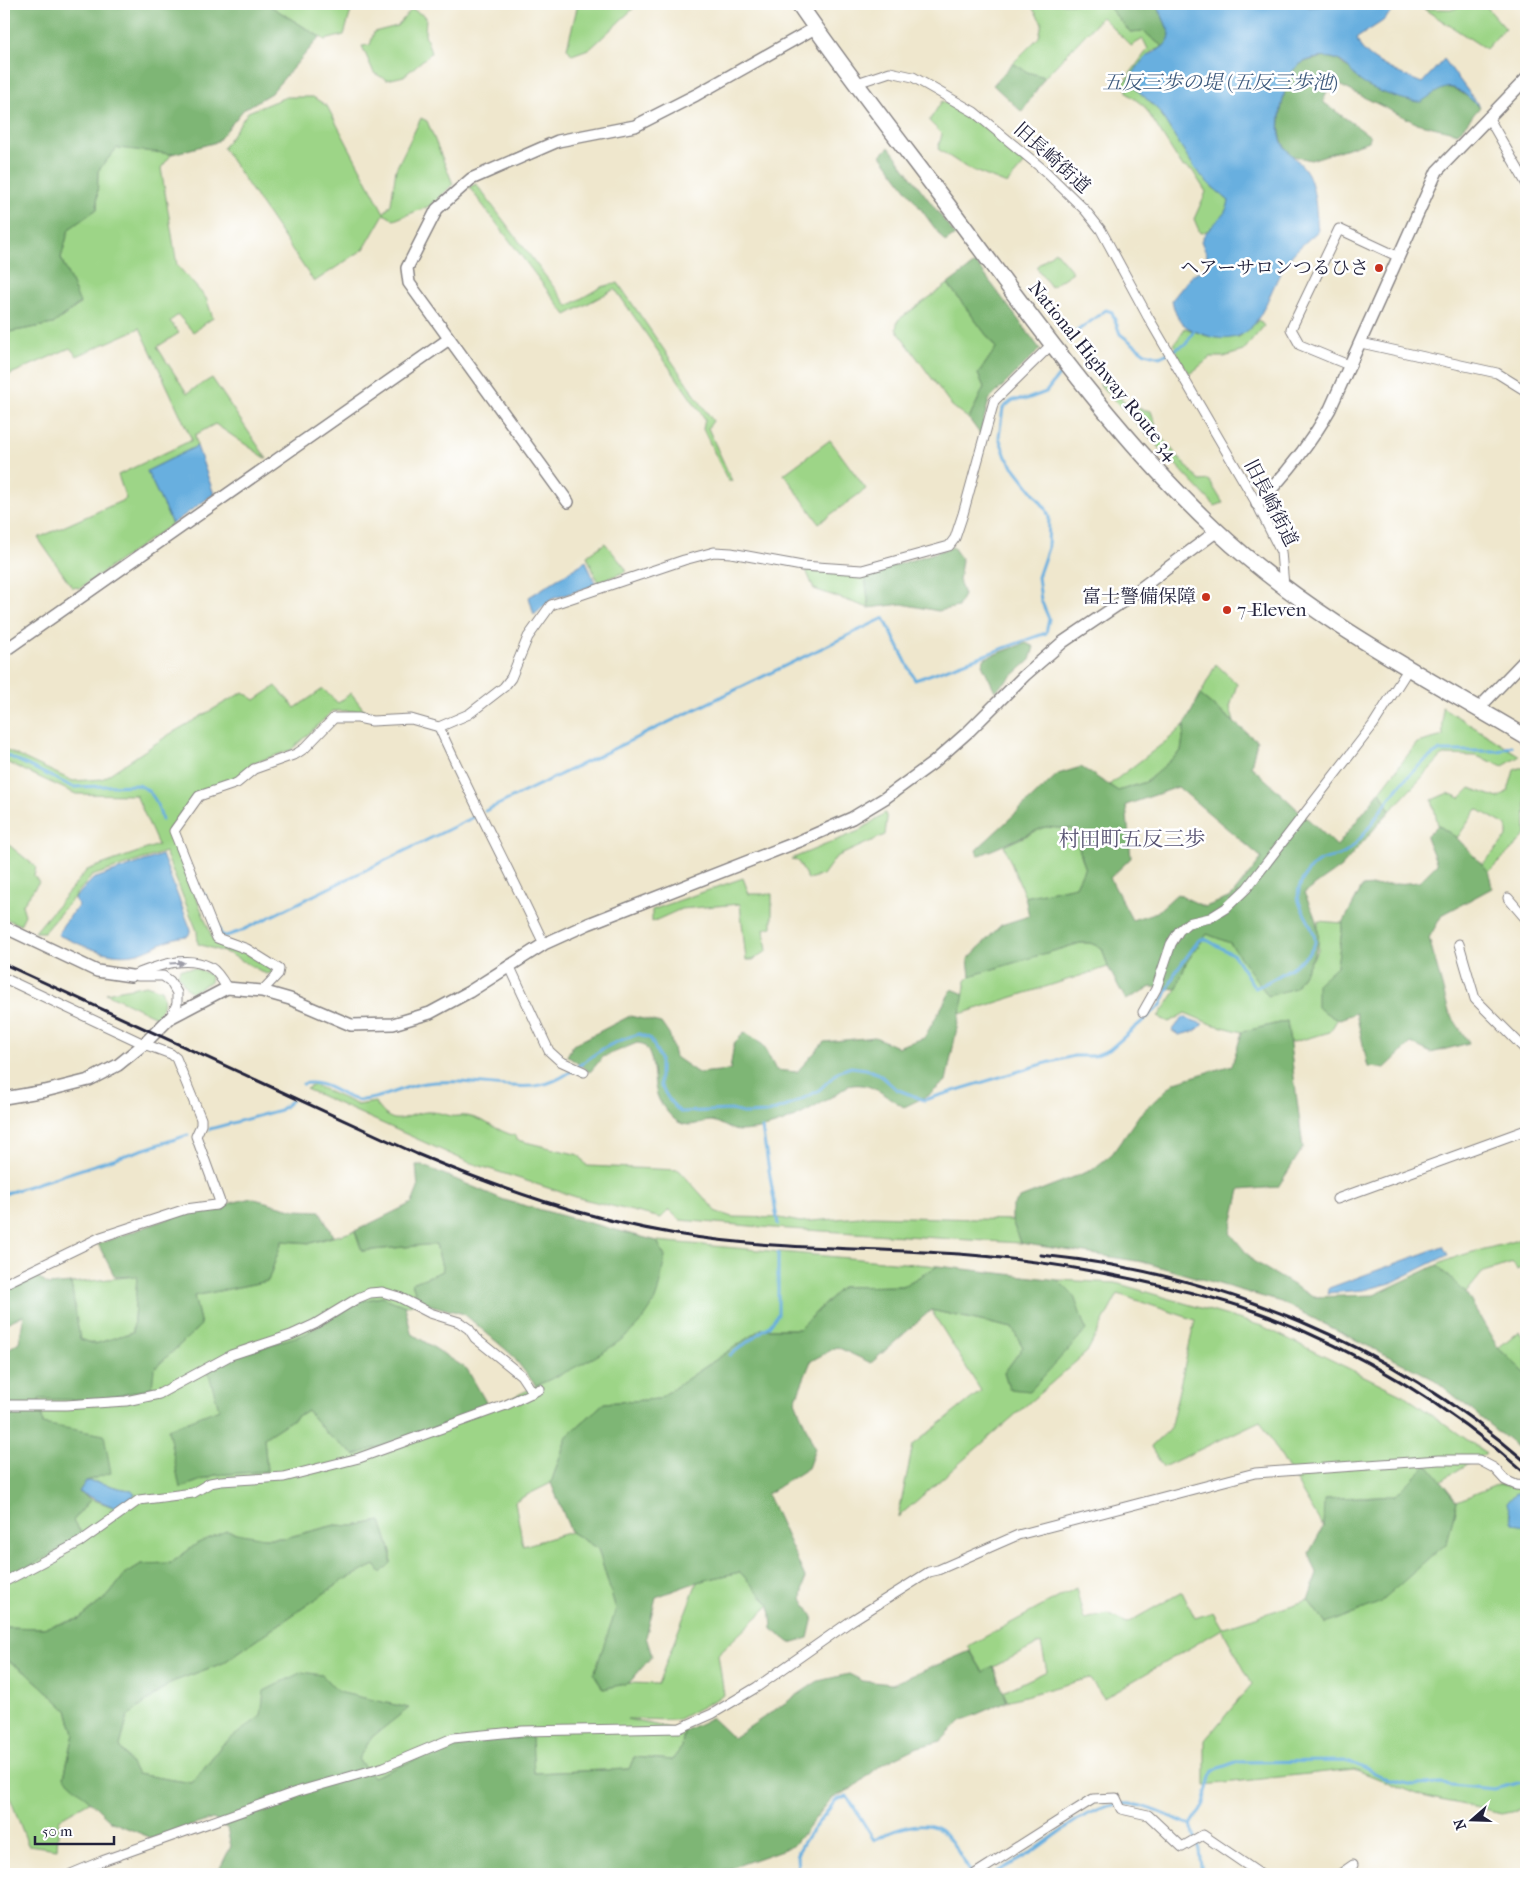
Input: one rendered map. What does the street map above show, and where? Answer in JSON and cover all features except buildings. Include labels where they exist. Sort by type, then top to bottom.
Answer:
[{"type":"highway","name":"National Highway Route 34","points":[[799,4],[1052,344],[1134,447],[1217,531],[1284,586],[1335,624],[1526,737]]},
{"type":"street","points":[[568,502],[409,283],[407,268],[437,209],[471,179],[558,141],[635,126],[696,95],[815,28]]},
{"type":"street","name":"旧長崎街道","points":[[857,83],[890,72],[913,77],[974,112],[1007,138],[1072,197],[1101,230],[1164,345],[1256,504],[1281,552],[1284,586]]},
{"type":"street","points":[[1256,504],[1286,476],[1310,444],[1330,410],[1437,171],[1526,79]]},
{"type":"street","points":[[1488,117],[1526,183]]},
{"type":"street","points":[[1351,366],[1300,345],[1291,330],[1339,229],[1399,256]]},
{"type":"street","points":[[4,650],[449,339]]},
{"type":"street","points":[[1361,342],[1497,373],[1526,391]]},
{"type":"street","points":[[262,991],[278,974],[279,969],[248,949],[217,938],[174,831],[199,796],[237,783],[254,769],[296,754],[306,748],[334,718],[358,718],[372,721],[410,719],[439,727],[469,714],[504,687],[511,678],[534,626],[551,605],[560,601],[714,552],[847,571],[878,566],[949,546],[955,538],[963,514],[994,401],[1052,344]]},
{"type":"street","points":[[4,1098],[45,1092],[89,1080],[118,1065],[144,1044],[170,1018],[227,988],[262,991],[290,999],[351,1025],[377,1026],[393,1024],[430,1014],[544,944],[588,924],[800,841],[852,818],[885,798],[932,763],[969,731],[1025,675],[1063,642],[1125,600],[1217,531]]},
{"type":"street","points":[[1478,708],[1526,659]]},
{"type":"street","points":[[1143,1012],[1164,972],[1171,944],[1179,931],[1188,923],[1210,918],[1226,908],[1247,888],[1373,725],[1409,668]]},
{"type":"street","points":[[439,727],[544,944]]},
{"type":"street","points":[[1508,898],[1526,919]]},
{"type":"street","points":[[4,927],[97,971],[131,976],[162,976],[170,981],[177,993],[177,1004],[170,1018]]},
{"type":"street","points":[[1459,944],[1476,999],[1526,1050]]},
{"type":"street","points":[[131,976],[162,964],[190,962],[210,967],[227,988]]},
{"type":"street","points":[[509,965],[549,1051],[560,1061],[573,1065],[584,1072]]},
{"type":"street","points":[[4,978],[144,1044],[171,1054],[176,1058],[201,1119],[202,1126],[196,1136],[220,1202],[216,1205],[186,1209],[101,1237],[4,1284]]},
{"type":"street","points":[[1337,1200],[1526,1130]]},
{"type":"street","points":[[4,1405],[66,1405],[126,1401],[159,1394],[231,1355],[291,1336],[358,1298],[370,1293],[382,1292],[399,1296],[430,1312],[459,1322],[537,1391],[418,1439],[351,1461],[284,1477],[215,1482],[193,1493],[139,1500],[80,1542],[4,1582]]},
{"type":"street","points":[[72,1874],[102,1861],[296,1792],[342,1780],[409,1758],[453,1738],[523,1731],[680,1728],[712,1714],[757,1687],[851,1621],[928,1572],[938,1570],[1018,1535],[1088,1516],[1255,1473],[1439,1460],[1479,1460],[1494,1468],[1505,1480],[1516,1485],[1526,1486]]},
{"type":"street","points":[[975,1874],[1093,1799],[1116,1798],[1121,1809],[1148,1815],[1182,1847],[1203,1836],[1260,1874]]},
{"type":"street","points":[[1340,1874],[1353,1865]]},
{"type":"green space","points":[[4,4],[267,4],[320,37],[271,93],[243,110],[217,142],[172,154],[117,148],[98,171],[97,209],[69,229],[61,258],[80,303],[53,324],[4,333]]},
{"type":"green space","points":[[267,4],[353,4],[344,35],[325,40]]},
{"type":"green space","points":[[578,4],[637,5],[591,48],[572,55],[567,48]]},
{"type":"green space","points":[[1030,4],[1106,4],[1130,32],[1143,31],[1163,47],[1151,52],[1128,81],[1158,110],[1196,170],[1229,201],[1226,211],[1215,225],[1200,233],[1194,219],[1206,192],[1192,170],[1182,166],[1144,106],[1128,94],[1124,82],[1148,49],[1143,39],[1131,46],[1102,17],[1045,77],[1027,72],[1013,63],[1039,37],[1042,23]]},
{"type":"green space","points":[[1106,4],[1157,4],[1170,34],[1170,40],[1163,47],[1143,31],[1130,32]]},
{"type":"green space","points":[[1461,4],[1484,4],[1505,28],[1486,49],[1424,9],[1455,9]]},
{"type":"green space","points":[[412,9],[426,17],[425,34],[431,53],[404,76],[387,80],[374,73],[362,46],[370,45],[374,32],[397,26]]},
{"type":"green space","points":[[1327,57],[1338,60],[1347,68],[1428,97],[1441,88],[1455,89],[1480,107],[1458,133],[1416,123],[1331,81],[1323,102],[1370,136],[1369,141],[1311,160],[1289,155],[1280,133],[1281,109],[1288,81],[1294,69],[1301,64],[1309,60]]},
{"type":"green space","points":[[1013,63],[1027,72],[1045,77],[1022,112],[993,85]]},
{"type":"green space","points":[[286,97],[313,97],[327,106],[384,213],[391,204],[396,169],[421,118],[427,121],[453,184],[432,205],[394,220],[384,214],[364,249],[314,282],[223,148],[248,112]]},
{"type":"green space","points":[[942,101],[975,120],[1026,162],[1007,184],[967,168],[938,149],[942,134],[929,121]]},
{"type":"green space","points":[[117,147],[172,154],[161,168],[177,265],[206,298],[213,318],[193,332],[178,315],[170,321],[179,333],[157,347],[187,393],[212,378],[267,459],[215,424],[195,435],[197,446],[147,471],[172,524],[80,588],[72,587],[38,538],[126,499],[118,475],[192,440],[140,328],[77,356],[70,348],[4,377],[4,333],[53,324],[80,304],[61,258],[69,229],[97,209],[98,171]]},
{"type":"green space","points":[[889,147],[955,235],[945,242],[881,155]]},
{"type":"green space","points":[[476,184],[568,306],[601,287],[618,283],[713,421],[708,428],[732,481],[728,481],[703,429],[705,419],[615,289],[566,315],[469,187]]},
{"type":"green space","points":[[1055,251],[1073,272],[1051,287],[1036,267]]},
{"type":"green space","points":[[976,263],[1040,349],[989,400],[980,434],[969,419],[984,387],[978,374],[996,348],[948,284]]},
{"type":"green space","points":[[948,284],[996,348],[978,374],[984,387],[969,419],[952,406],[896,329],[898,320]]},
{"type":"green space","points":[[1259,320],[1264,326],[1243,351],[1224,357],[1211,357],[1190,374],[1178,356],[1174,345],[1185,328],[1207,336],[1239,337]]},
{"type":"green space","points":[[1099,384],[1110,385],[1128,406],[1151,411],[1159,435],[1200,481],[1209,480],[1223,503],[1215,506]]},
{"type":"green space","points":[[830,440],[866,489],[819,523],[784,474]]},
{"type":"green space","points":[[605,543],[626,569],[625,572],[598,582],[587,556]]},
{"type":"green space","points":[[953,547],[962,560],[959,580],[964,595],[958,607],[938,611],[902,604],[869,608],[865,575]]},
{"type":"green space","points":[[806,570],[865,575],[869,608],[814,589]]},
{"type":"green space","points":[[1026,643],[1034,647],[1030,660],[995,691],[982,664],[985,658]]},
{"type":"green space","points":[[1216,664],[1237,684],[1230,707],[1234,722],[1200,695]]},
{"type":"green space","points":[[276,686],[295,708],[323,689],[338,703],[351,693],[365,711],[333,711],[291,750],[251,764],[235,779],[197,792],[169,829],[214,942],[232,946],[271,967],[272,973],[266,974],[230,954],[198,944],[197,931],[165,852],[92,876],[44,932],[35,932],[87,870],[158,845],[136,795],[76,794],[4,761],[4,749],[73,781],[102,779],[170,734],[243,692],[255,700]]},
{"type":"green space","points":[[1200,695],[1257,741],[1251,766],[1337,846],[1380,791],[1390,811],[1341,867],[1304,893],[1316,922],[1318,942],[1310,962],[1295,988],[1268,996],[1230,943],[1207,934],[1186,963],[1177,989],[1151,987],[1126,1000],[1108,967],[1102,948],[1090,943],[1080,943],[970,976],[968,959],[1001,925],[1029,916],[1025,897],[1076,886],[1085,867],[1073,829],[1045,827],[978,856],[976,850],[1058,774],[1081,767],[1118,791],[1146,782],[1181,751],[1185,724]],"holes":[[[1178,787],[1262,858],[1231,897],[1205,907],[1177,894],[1157,912],[1132,920],[1110,878],[1131,858],[1126,805]]]},
{"type":"green space","points":[[1442,707],[1520,756],[1503,766],[1476,756],[1443,755],[1390,811],[1380,791],[1417,743],[1443,736]]},
{"type":"green space","points":[[1185,724],[1181,751],[1146,782],[1118,791],[1109,785],[1170,738]]},
{"type":"green space","points":[[1525,766],[1526,835],[1489,872],[1482,865],[1507,837],[1507,826],[1477,809],[1457,838],[1438,825],[1432,800],[1448,793],[1460,798],[1470,788],[1498,798],[1508,791],[1514,770]]},
{"type":"green space","points":[[885,813],[887,819],[885,835],[836,857],[823,875],[808,879],[797,860],[791,859],[859,831]]},
{"type":"green space","points":[[1438,825],[1457,838],[1489,872],[1492,888],[1442,915],[1429,938],[1449,1012],[1469,1043],[1431,1053],[1411,1043],[1385,1068],[1368,1067],[1356,1013],[1337,1020],[1317,1007],[1317,984],[1337,966],[1343,923],[1362,887],[1419,882],[1437,864],[1426,837]]},
{"type":"green space","points":[[1045,827],[1073,829],[1085,867],[1076,886],[1025,897],[1004,846]]},
{"type":"green space","points":[[4,841],[36,867],[34,876],[39,882],[22,905],[25,915],[20,925],[4,918]]},
{"type":"green space","points":[[743,878],[749,894],[772,894],[772,927],[764,929],[767,951],[753,960],[746,960],[740,904],[681,909],[652,922],[652,910]]},
{"type":"green space","points":[[1318,921],[1343,923],[1337,966],[1317,1007],[1337,1020],[1330,1032],[1290,1043],[1287,1021],[1242,1032],[1211,1024],[1185,1013],[1169,1022],[1158,1017],[1177,989],[1186,963],[1207,934],[1230,943],[1269,995],[1295,988],[1318,950]]},
{"type":"green space","points":[[1080,943],[1090,943],[1102,948],[1108,967],[960,1014],[966,981],[970,976]]},
{"type":"green space","points":[[195,968],[211,975],[210,982],[192,992],[187,989],[178,974],[180,969]]},
{"type":"green space","points":[[146,985],[161,990],[163,994],[161,1011],[156,1017],[106,993]]},
{"type":"green space","points":[[952,989],[964,994],[946,1081],[929,1095],[904,1107],[877,1090],[863,1085],[856,1085],[848,1086],[810,1110],[769,1127],[740,1131],[711,1121],[690,1125],[680,1123],[662,1105],[656,1090],[651,1058],[643,1044],[637,1043],[603,1057],[590,1072],[567,1056],[573,1045],[630,1016],[661,1023],[670,1036],[675,1057],[698,1073],[730,1070],[734,1043],[745,1032],[763,1045],[776,1070],[797,1072],[824,1042],[875,1037],[897,1047],[924,1038]]},
{"type":"green space","points":[[1287,1021],[1303,1148],[1278,1187],[1240,1190],[1230,1233],[1253,1261],[1313,1297],[1374,1295],[1437,1265],[1466,1293],[1498,1348],[1526,1374],[1526,1455],[1435,1380],[1281,1302],[1143,1262],[1020,1243],[1012,1220],[1012,1207],[1020,1198],[1092,1170],[1112,1154],[1140,1114],[1175,1082],[1232,1065],[1242,1032]]},
{"type":"green space","points":[[314,1085],[358,1105],[375,1102],[389,1117],[395,1119],[428,1112],[473,1117],[516,1136],[517,1140],[579,1155],[587,1166],[679,1170],[717,1212],[732,1217],[780,1218],[800,1222],[872,1216],[1012,1220],[1020,1243],[773,1228],[680,1220],[669,1210],[661,1218],[579,1198],[468,1162],[306,1089]]},
{"type":"green space","points":[[416,1165],[422,1165],[504,1200],[657,1241],[665,1257],[656,1297],[645,1317],[633,1330],[602,1353],[536,1386],[511,1354],[464,1314],[419,1302],[412,1283],[443,1271],[436,1244],[362,1251],[355,1231],[412,1203],[418,1188]]},
{"type":"green space","points":[[251,1198],[295,1210],[320,1211],[333,1236],[311,1243],[282,1241],[268,1281],[194,1296],[201,1325],[154,1369],[152,1388],[99,1400],[39,1399],[43,1424],[104,1435],[111,1473],[86,1481],[79,1492],[91,1499],[73,1521],[82,1534],[45,1558],[4,1580],[4,1352],[19,1342],[24,1315],[4,1324],[4,1290],[37,1276],[48,1285],[71,1283],[80,1339],[95,1344],[133,1332],[137,1276],[115,1277],[98,1244],[185,1213],[224,1210],[227,1204]]},
{"type":"green space","points":[[355,1231],[362,1251],[436,1244],[443,1271],[412,1283],[419,1302],[405,1306],[382,1297],[361,1301],[305,1335],[236,1355],[219,1409],[180,1488],[215,1475],[267,1471],[264,1438],[307,1410],[327,1434],[490,1409],[598,1355],[665,1257],[657,1241],[938,1266],[903,1286],[842,1287],[799,1329],[761,1329],[658,1399],[604,1403],[567,1436],[551,1483],[515,1501],[523,1546],[571,1532],[598,1549],[616,1609],[595,1674],[603,1689],[629,1683],[658,1684],[697,1582],[740,1572],[770,1605],[718,1654],[724,1695],[677,1720],[627,1719],[684,1731],[682,1747],[672,1760],[634,1757],[629,1769],[534,1773],[531,1737],[456,1743],[373,1777],[358,1759],[372,1737],[408,1708],[337,1692],[322,1675],[222,1745],[192,1783],[137,1774],[120,1746],[128,1716],[172,1682],[223,1663],[342,1581],[375,1565],[381,1573],[391,1563],[391,1552],[381,1521],[353,1526],[335,1525],[285,1538],[198,1543],[171,1563],[141,1564],[125,1574],[109,1595],[79,1619],[43,1628],[4,1627],[4,1580],[82,1533],[73,1521],[91,1499],[116,1508],[132,1490],[86,1481],[43,1424],[39,1398],[99,1400],[154,1369],[201,1325],[194,1296],[268,1281],[282,1241],[311,1243]]},
{"type":"green space","points":[[1526,1237],[1526,1265],[1517,1270],[1513,1263],[1483,1272],[1466,1293],[1437,1265],[1459,1256]]},
{"type":"green space","points":[[938,1266],[1058,1280],[1074,1296],[1086,1330],[1030,1391],[1009,1389],[1004,1373],[1023,1347],[1012,1328],[931,1310],[871,1363],[837,1347],[811,1361],[795,1401],[815,1449],[808,1468],[767,1494],[805,1577],[802,1599],[813,1617],[808,1638],[790,1643],[772,1629],[770,1605],[740,1572],[697,1582],[656,1597],[646,1637],[652,1656],[629,1683],[603,1689],[594,1674],[616,1609],[598,1549],[571,1532],[551,1483],[567,1436],[604,1403],[658,1399],[761,1329],[799,1329],[842,1287],[903,1286]]},
{"type":"green space","points":[[137,1276],[133,1332],[95,1344],[79,1339],[71,1283]]},
{"type":"green space","points":[[1058,1280],[1116,1283],[1262,1326],[1405,1396],[1486,1453],[1440,1481],[1427,1465],[1396,1495],[1325,1499],[1323,1527],[1260,1421],[1163,1467],[1151,1447],[1170,1429],[1195,1320],[1118,1294],[1087,1352],[898,1517],[913,1445],[981,1391],[931,1310],[1012,1328],[1023,1347],[1004,1373],[1009,1389],[1074,1296]]},
{"type":"green space","points":[[382,1297],[405,1306],[411,1333],[467,1369],[490,1409],[355,1455],[327,1434],[307,1410],[264,1438],[267,1471],[215,1475],[180,1488],[168,1429],[219,1409],[208,1371],[236,1355],[305,1334],[361,1301]]},
{"type":"green space","points":[[1519,1331],[1526,1343],[1526,1374],[1498,1348]]},
{"type":"green space","points":[[1427,1464],[1457,1501],[1447,1543],[1379,1603],[1326,1624],[1308,1600],[1317,1574],[1309,1553],[1323,1527],[1324,1499],[1396,1495]]},
{"type":"green space","points":[[1499,1484],[1526,1490],[1526,1808],[1502,1813],[1422,1796],[1354,1769],[1205,1785],[1205,1740],[1252,1684],[1222,1629],[1104,1698],[1089,1678],[1007,1701],[1003,1692],[1047,1671],[1041,1643],[983,1672],[968,1646],[1076,1588],[1084,1619],[1108,1614],[1127,1623],[1182,1592],[1195,1618],[1213,1612],[1222,1628],[1308,1600],[1326,1624],[1447,1543],[1457,1501]]},
{"type":"green space","points":[[381,1521],[391,1552],[391,1563],[381,1573],[375,1565],[342,1581],[223,1663],[172,1682],[128,1716],[120,1746],[137,1774],[192,1783],[222,1745],[261,1716],[264,1691],[302,1672],[322,1675],[338,1692],[409,1708],[372,1737],[358,1759],[373,1777],[456,1743],[532,1737],[534,1773],[629,1769],[634,1757],[672,1760],[682,1747],[684,1731],[712,1718],[733,1738],[818,1681],[849,1674],[863,1681],[892,1684],[970,1651],[983,1672],[993,1666],[1007,1701],[961,1721],[941,1741],[918,1747],[881,1765],[853,1788],[831,1799],[793,1846],[714,1874],[704,1874],[691,1869],[673,1874],[217,1874],[231,1846],[227,1828],[213,1819],[152,1838],[112,1822],[64,1777],[74,1734],[67,1710],[28,1674],[4,1658],[4,1627],[43,1628],[79,1619],[109,1595],[125,1574],[141,1564],[171,1563],[198,1543],[226,1531],[264,1538],[285,1538],[335,1525],[353,1526]]},
{"type":"green space","points":[[4,1658],[28,1674],[67,1710],[74,1734],[64,1777],[91,1801],[59,1819],[57,1849],[28,1845],[6,1787],[4,1788]]},
{"type":"water","name":"五反三歩の堤 (五反三歩池)","points":[[1157,4],[1305,4],[1309,7],[1344,4],[1399,4],[1383,21],[1357,38],[1360,45],[1374,59],[1422,83],[1444,59],[1480,107],[1457,89],[1451,88],[1439,91],[1421,102],[1389,95],[1360,81],[1344,64],[1333,58],[1313,59],[1296,68],[1289,78],[1284,94],[1279,129],[1282,141],[1288,152],[1305,169],[1311,181],[1318,231],[1286,263],[1257,320],[1248,330],[1236,337],[1221,338],[1202,334],[1185,326],[1178,318],[1172,300],[1192,275],[1207,268],[1210,263],[1201,241],[1225,212],[1229,201],[1196,170],[1158,110],[1128,81],[1142,61],[1163,46],[1169,39],[1170,34]]},
{"type":"water","points":[[197,446],[214,494],[172,524],[147,471]]},
{"type":"water","points":[[586,561],[596,585],[552,599],[534,615],[529,597]]},
{"type":"water","points":[[162,855],[191,930],[188,936],[170,940],[144,951],[122,955],[100,951],[58,935],[63,925],[79,905],[74,899],[93,879]]},
{"type":"water","points":[[1183,1017],[1203,1024],[1196,1031],[1179,1035],[1172,1031]]},
{"type":"water","points":[[1443,1246],[1448,1255],[1391,1283],[1364,1290],[1327,1293],[1329,1288]]},
{"type":"water","points":[[86,1481],[132,1490],[135,1495],[116,1508],[79,1492]]},
{"type":"water","points":[[1516,1493],[1526,1494],[1526,1526],[1513,1524],[1507,1503]]},
{"type":"waterway","points":[[1069,342],[1077,331],[1106,310],[1112,312],[1120,334],[1145,353],[1160,357],[1186,344],[1195,329]]},
{"type":"waterway","points":[[485,811],[884,618],[915,680],[1046,633],[1049,619],[1041,600],[1038,577],[1048,548],[1049,517],[1046,509],[1006,457],[999,437],[1003,408],[1013,400],[1027,399],[1046,392],[1059,375]]},
{"type":"waterway","points":[[303,1084],[320,1084],[356,1100],[379,1097],[425,1083],[453,1082],[521,1087],[535,1086],[561,1078],[607,1046],[639,1034],[651,1039],[660,1059],[660,1085],[680,1112],[731,1110],[747,1114],[767,1113],[790,1105],[818,1091],[838,1072],[851,1067],[866,1069],[879,1074],[896,1089],[924,1100],[1043,1064],[1074,1056],[1094,1056],[1109,1050],[1161,1005],[1175,973],[1199,940],[1205,939],[1234,955],[1255,988],[1301,961],[1314,946],[1315,940],[1310,924],[1300,904],[1298,897],[1299,889],[1302,881],[1315,864],[1344,854],[1350,849],[1368,830],[1402,783],[1420,765],[1439,751],[1499,751],[1512,746]]},
{"type":"waterway","points":[[4,754],[73,787],[139,785],[155,799],[162,820]]},
{"type":"waterway","points":[[204,894],[215,916],[221,935],[226,936],[241,931],[476,816]]},
{"type":"waterway","points":[[210,1129],[280,1110],[291,1101]]},
{"type":"waterway","points":[[762,1128],[778,1224]]},
{"type":"waterway","points":[[4,1194],[188,1135]]},
{"type":"waterway","points":[[730,1355],[769,1326],[778,1314],[778,1253]]},
{"type":"waterway","points":[[1191,1825],[1204,1804],[1214,1770],[1236,1762],[1348,1761],[1390,1780],[1414,1785],[1441,1784],[1494,1789],[1526,1781]]},
{"type":"waterway","points":[[798,1874],[797,1854],[807,1837],[836,1800],[847,1796],[874,1840],[907,1827],[916,1825],[933,1826],[950,1839],[972,1874]]},
{"type":"waterway","points":[[993,1874],[1029,1854],[1089,1813],[1102,1808],[1116,1805],[1138,1805],[1191,1825]]},
{"type":"waterway","points":[[1191,1825],[1199,1850],[1202,1874]]},
{"type":"railway","points":[[4,964],[417,1154],[512,1191],[609,1220],[676,1234],[747,1243],[959,1254],[1036,1262],[1138,1280],[1240,1306],[1301,1330],[1335,1346],[1403,1383],[1466,1426],[1526,1474]]},
{"type":"railway","points":[[1041,1255],[1108,1264],[1173,1278],[1237,1297],[1300,1321],[1360,1349],[1418,1382],[1473,1420],[1526,1462]]},
{"type":"place","name":"ヘアーサロンつるひさ","points":[[1379,268]]},
{"type":"place","name":"富士警備保障","points":[[1206,597]]},
{"type":"place","name":"7-Eleven","points":[[1227,610]]},
{"type":"district","name":"村田町五反三歩","points":[[1132,839]]}]
